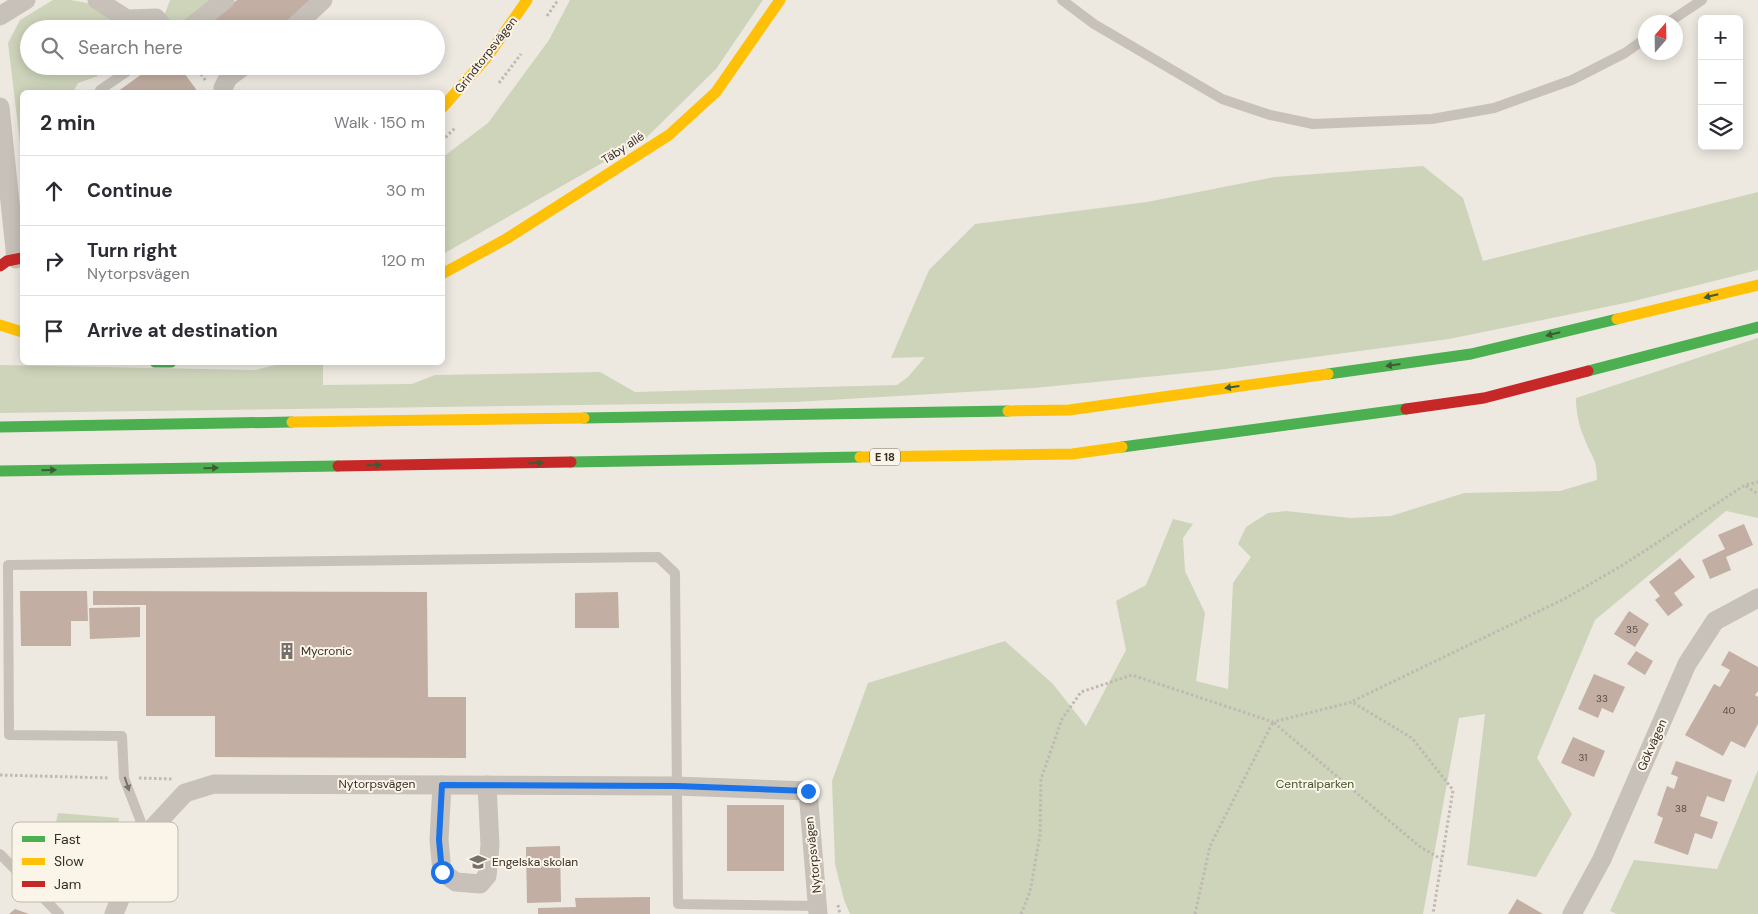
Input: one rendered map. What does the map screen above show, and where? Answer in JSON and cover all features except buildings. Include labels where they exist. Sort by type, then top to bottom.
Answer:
[{"type":"main road","name":"Grindtorpsvägen","points":[[445,105],[464,86],[508,29],[527,0]]},
{"type":"main road","name":"Täby allé","points":[[445,272],[506,239],[669,134],[716,92],[755,40],[780,0]]},
{"type":"main road","points":[[0,427],[1069,410],[1471,354],[1758,285]]},
{"type":"main road","points":[[0,325],[20,332]]},
{"type":"main road","name":"E 18","points":[[0,471],[1072,454],[1484,398],[1758,327]]},
{"type":"street","points":[[0,16],[26,0]]},
{"type":"street","points":[[97,0],[127,19],[156,18],[158,20]]},
{"type":"street","points":[[199,20],[225,0]]},
{"type":"street","points":[[302,20],[323,0]]},
{"type":"street","points":[[224,90],[228,78],[232,75]]},
{"type":"street","points":[[0,107],[5,206],[13,261]]},
{"type":"street","name":"Gökvägen","points":[[1572,914],[1602,859],[1687,664],[1715,621],[1758,598]]},
{"type":"street","name":"Nytorpsvägen","points":[[158,822],[185,793],[214,784],[676,786],[808,791],[818,910]]},
{"type":"street","points":[[442,785],[439,840],[442,872],[456,882],[480,884],[487,876],[490,844],[487,785]]},
{"type":"street","name":"Nytorpsvägen","points":[[114,914],[119,902]]},
{"type":"lane","points":[[1062,0],[1094,24],[1222,99],[1270,115],[1313,124],[1432,119],[1494,108],[1572,80],[1625,53],[1638,44]]},
{"type":"lane","points":[[1680,15],[1702,0]]},
{"type":"lane","points":[[100,90],[122,75]]},
{"type":"lane","points":[[141,822],[124,778],[122,736],[9,735],[8,565],[658,558],[675,573],[678,904],[818,910]]},
{"type":"lane","points":[[0,854],[12,866]]},
{"type":"lane","points":[[47,902],[59,914]]},
{"type":"path","points":[[202,75],[206,81]]},
{"type":"path","points":[[1195,914],[1210,846],[1273,722],[1352,702],[1564,599],[1623,565],[1745,485],[1758,482]]},
{"type":"path","points":[[1745,485],[1758,494]]},
{"type":"path","points":[[1020,914],[1030,892],[1040,835],[1041,779],[1062,720],[1081,692],[1132,675],[1273,722],[1418,846],[1441,859]]},
{"type":"path","points":[[1352,702],[1412,738],[1452,790],[1432,914]]},
{"type":"green space","points":[[53,0],[70,0],[133,11],[141,20],[20,20]]},
{"type":"green space","points":[[170,0],[211,0],[186,20],[166,20],[164,16]]},
{"type":"green space","points":[[570,0],[763,0],[716,69],[646,138],[445,253],[445,155],[488,123],[549,40]]},
{"type":"green space","points":[[20,20],[20,75],[98,76],[78,83],[74,90],[20,90],[20,142],[8,43]]},
{"type":"green space","points":[[1423,166],[1463,198],[1483,261],[1758,192],[1758,270],[1630,302],[1449,339],[1218,370],[1034,388],[795,402],[0,413],[0,365],[255,370],[275,365],[323,365],[323,385],[412,384],[435,375],[600,372],[635,392],[897,385],[908,377],[925,357],[891,358],[929,270],[975,224],[1147,202],[1275,177]]},
{"type":"green space","name":"Centralparken","points":[[1758,338],[1758,518],[1726,511],[1595,620],[1537,758],[1572,814],[1536,877],[1467,865],[1485,714],[1459,718],[1423,914],[850,914],[844,900],[835,864],[832,781],[868,683],[1005,641],[1053,684],[1086,726],[1126,650],[1116,601],[1146,585],[1173,519],[1193,524],[1183,538],[1185,571],[1205,613],[1196,681],[1228,689],[1233,583],[1251,557],[1238,544],[1246,527],[1268,513],[1286,511],[1350,518],[1391,516],[1464,493],[1560,491],[1597,480],[1595,462],[1580,425],[1576,398]]},
{"type":"green space","points":[[1758,770],[1758,914],[1617,914],[1610,911],[1634,860],[1717,869]]},
{"type":"green space","points":[[58,813],[119,818],[118,822],[56,822]]},
{"type":"traffic: fast","points":[[1328,374],[1471,354],[1617,319]]},
{"type":"traffic: fast","points":[[1588,371],[1758,327]]},
{"type":"traffic: fast","points":[[1122,447],[1406,409]]},
{"type":"traffic: fast","points":[[584,418],[1008,411]]},
{"type":"traffic: fast","points":[[0,427],[292,422]]},
{"type":"traffic: fast","points":[[571,462],[860,457]]},
{"type":"traffic: fast","points":[[0,471],[338,466]]},
{"type":"traffic: slow","points":[[445,105],[488,56],[527,0]]},
{"type":"traffic: slow","points":[[445,272],[506,239],[669,135],[716,92],[780,0]]},
{"type":"traffic: slow","points":[[1617,319],[1758,285]]},
{"type":"traffic: slow","points":[[0,325],[20,331]]},
{"type":"traffic: slow","points":[[1008,411],[1069,410],[1328,374]]},
{"type":"traffic: slow","points":[[292,422],[584,418]]},
{"type":"traffic: slow","points":[[860,457],[1072,454],[1122,447]]},
{"type":"traffic: jam","points":[[0,266],[7,261],[20,258]]},
{"type":"traffic: jam","points":[[1406,409],[1484,398],[1588,371]]},
{"type":"traffic: jam","points":[[338,466],[571,462]]},
{"type":"place","name":"Mycronic","points":[[287,651]]},
{"type":"place","name":"Engelska skolan","points":[[478,862]]},
{"type":"route","points":[[442,872],[439,840],[442,785],[676,786],[774,788],[808,791]]}]
